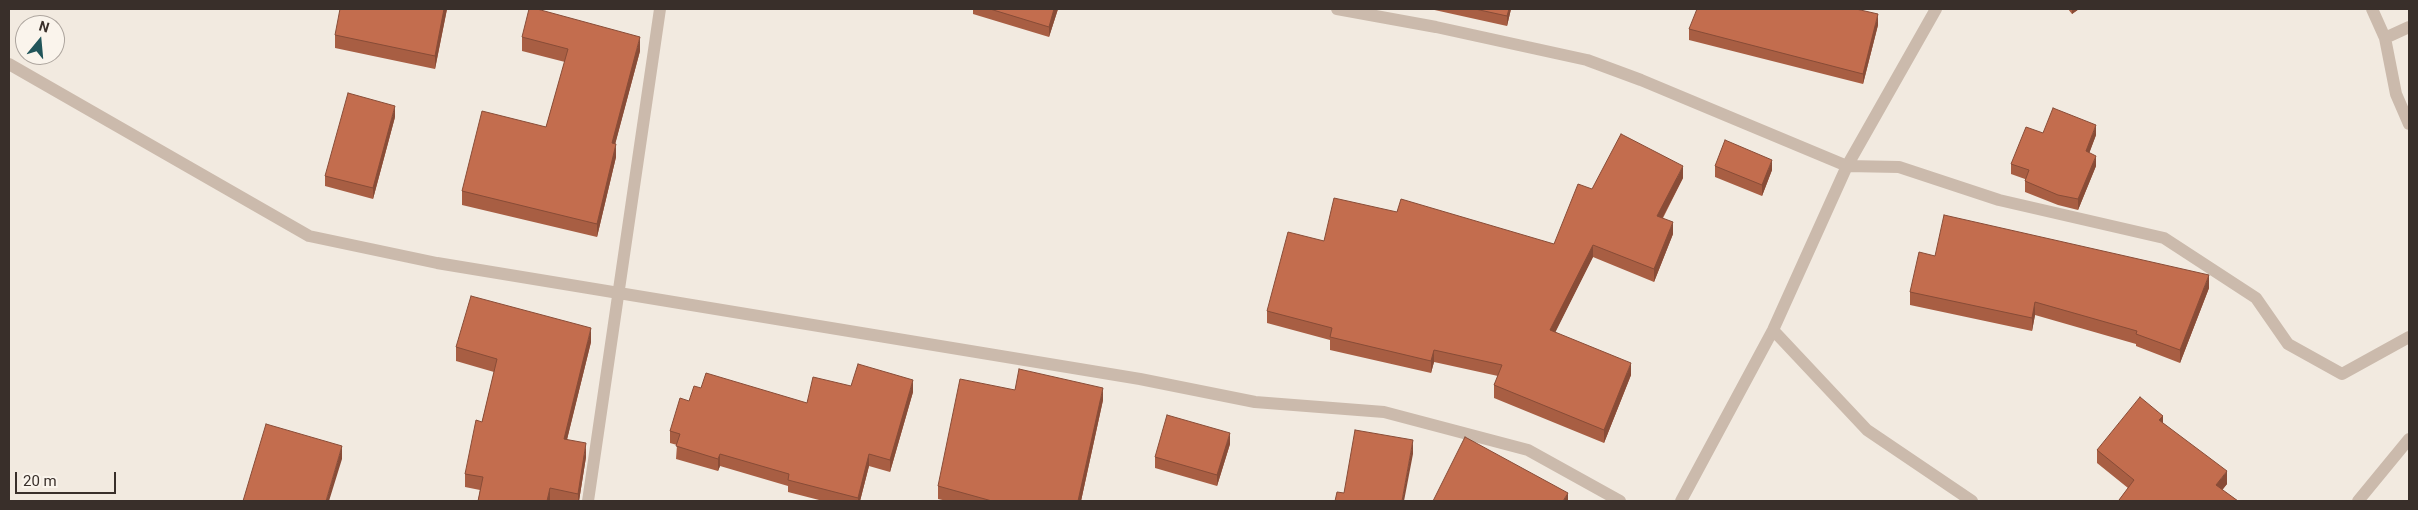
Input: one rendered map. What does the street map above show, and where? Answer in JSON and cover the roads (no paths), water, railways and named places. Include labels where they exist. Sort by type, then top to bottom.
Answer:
[{"type":"street","points":[[588,501],[660,9]]},
{"type":"street","points":[[1337,9],[1436,27],[1587,60],[1641,80],[1847,166],[1899,167],[1999,200],[2164,238],[2256,298],[2288,344],[2342,374],[2409,337]]},
{"type":"street","points":[[1681,501],[1773,330],[1847,166],[1936,9]]},
{"type":"street","points":[[2372,9],[2385,38],[2396,94],[2409,124]]},
{"type":"street","points":[[2385,38],[2409,27]]},
{"type":"street","points":[[9,64],[309,236],[438,263],[1140,379],[1255,402],[1384,412],[1528,450],[1620,501]]},
{"type":"street","points":[[1773,330],[1867,430],[1972,501]]},
{"type":"street","points":[[2358,501],[2409,440]]}]
